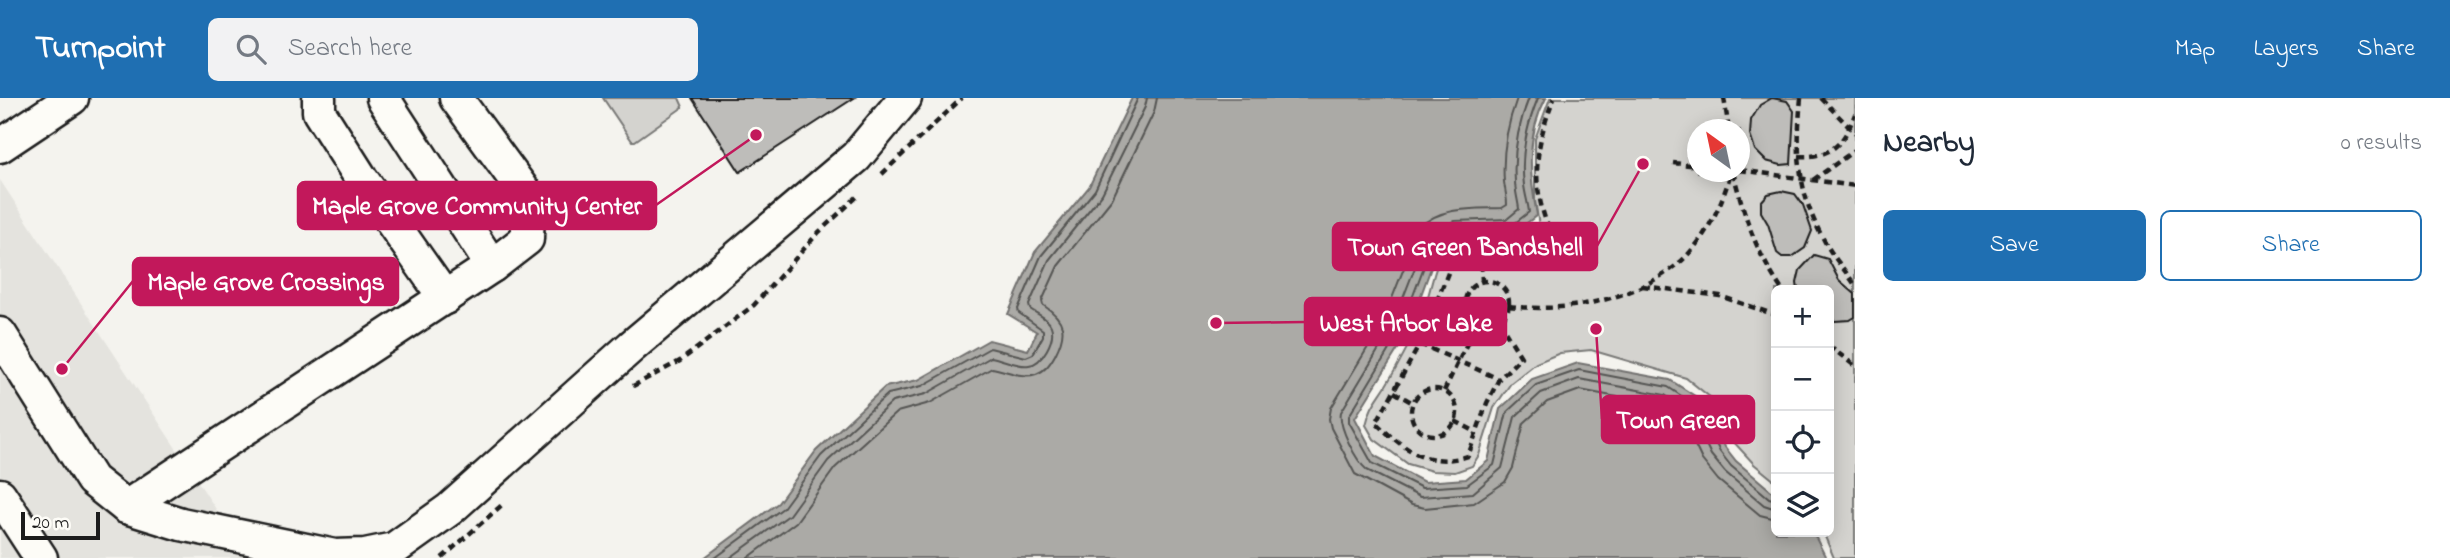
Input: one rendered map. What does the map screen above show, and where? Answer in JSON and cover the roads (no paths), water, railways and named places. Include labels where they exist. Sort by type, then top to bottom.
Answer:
[{"type":"lane","points":[[0,146],[72,98]]},
{"type":"lane","points":[[319,98],[319,112],[445,298]]},
{"type":"lane","points":[[383,98],[492,267]]},
{"type":"lane","points":[[126,507],[492,267],[527,239],[526,194],[456,98]]},
{"type":"lane","points":[[0,334],[92,480],[126,507],[181,524],[335,556],[365,555],[394,549],[450,509],[640,339],[856,157],[905,98]]},
{"type":"lane","points":[[0,495],[41,558]]},
{"type":"water","points":[[1132,98],[1546,98],[1532,141],[1532,185],[1537,215],[1513,234],[1458,236],[1440,243],[1406,336],[1355,418],[1375,456],[1424,482],[1466,479],[1488,461],[1500,409],[1532,379],[1578,363],[1670,380],[1704,402],[1725,447],[1736,461],[1771,491],[1771,537],[1816,537],[1826,558],[704,558],[778,503],[816,451],[885,387],[918,380],[989,340],[1028,350],[1037,332],[1008,314],[1035,252],[1089,187]]},
{"type":"place","name":"Maple Grove Community Center","points":[[756,135]]},
{"type":"place","name":"Town Green Bandshell","points":[[1643,164]]},
{"type":"place","name":"West Arbor Lake","points":[[1216,323]]},
{"type":"place","name":"Town Green","points":[[1596,329]]},
{"type":"place","name":"Maple Grove Crossings","points":[[62,369]]}]
